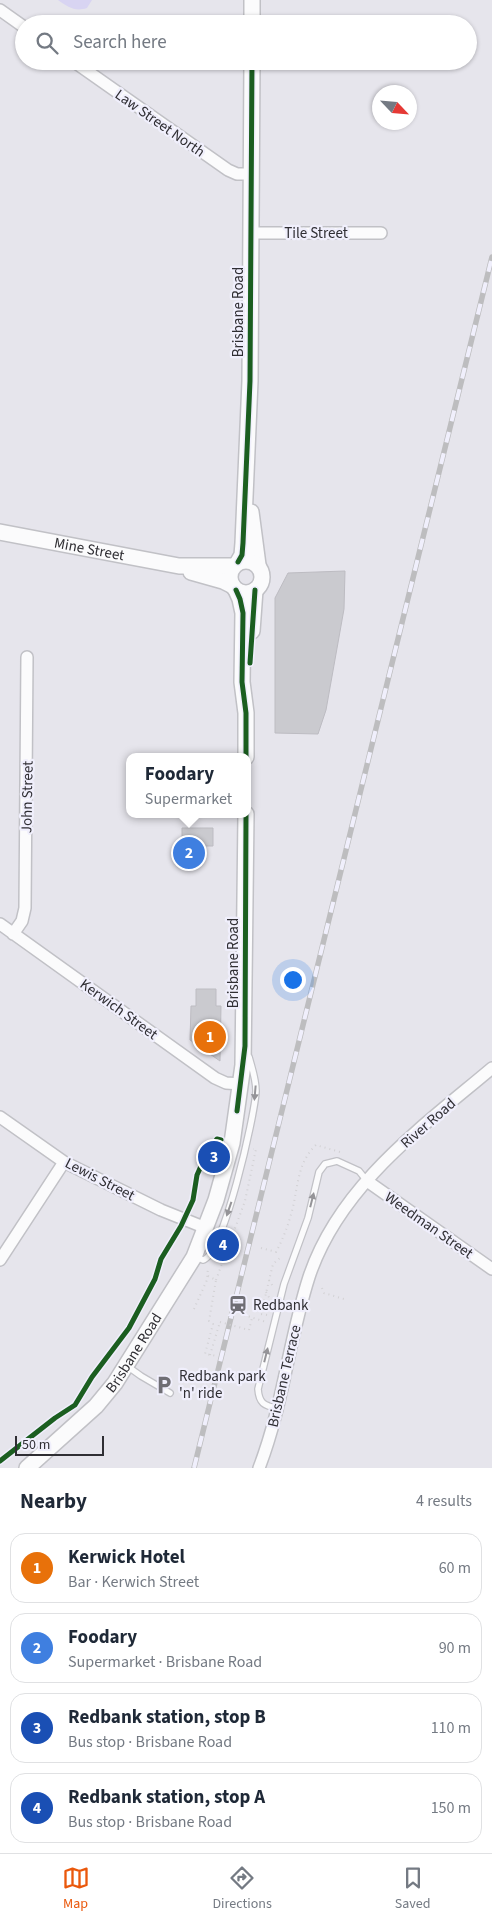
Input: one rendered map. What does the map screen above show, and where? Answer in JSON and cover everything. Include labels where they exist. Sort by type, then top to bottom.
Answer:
[{"type":"main road","points":[[252,0],[252,15]]},
{"type":"main road","name":"Brisbane Road","points":[[236,564],[243,548],[250,381],[252,70]]},
{"type":"main road","name":"Brisbane Road","points":[[246,480],[258,565]]},
{"type":"main road","name":"Mine Street","points":[[0,532],[179,566],[236,564]]},
{"type":"main road","points":[[234,588],[248,593],[255,590],[259,586],[262,576],[258,565],[248,560],[236,564],[230,576],[234,588],[240,598],[242,613],[242,682],[246,713]]},
{"type":"main road","name":"Mine Street","points":[[179,566],[196,574],[224,581],[234,588]]},
{"type":"main road","points":[[246,753],[246,713],[250,682],[255,590]]},
{"type":"main road","name":"Brisbane Road","points":[[18,1468],[32,1464],[96,1406],[127,1366],[201,1257],[206,1228],[228,1161],[241,1084],[245,1046],[246,818]]},
{"type":"street","points":[[0,10],[15,21]]},
{"type":"street","name":"Law Street North","points":[[86,70],[228,170],[237,174],[251,174]]},
{"type":"street","name":"Tile Street","points":[[251,233],[381,233]]},
{"type":"street","name":"John Street","points":[[13,934],[22,921],[25,908],[27,657]]},
{"type":"street","name":"Kerwich Street","points":[[0,924],[215,1078],[241,1084]]},
{"type":"street","name":"River Road","points":[[367,1181],[396,1150],[492,1068]]},
{"type":"street","name":"Lewis Street","points":[[0,1117],[64,1162],[161,1210],[206,1228]]},
{"type":"street","points":[[0,1260],[64,1162]]},
{"type":"street","name":"Weedman Street","points":[[367,1181],[492,1269]]},
{"type":"street","name":"Brisbane Terrace","points":[[259,1468],[277,1408],[298,1316],[310,1274],[320,1250],[341,1213],[367,1181]]},
{"type":"lane","points":[[201,1257],[231,1204],[251,1122],[256,1084],[245,1046]]},
{"type":"lane","points":[[277,1408],[265,1406],[260,1401],[258,1389],[284,1284],[308,1218],[318,1172],[328,1162],[341,1161],[359,1171],[367,1181]]},
{"type":"lane","points":[[127,1366],[170,1393]]},
{"type":"path","points":[[217,1356],[205,1354],[213,1324],[209,1321],[216,1280],[245,1201],[256,1149],[249,1147]]},
{"type":"path","points":[[264,1330],[267,1315],[260,1314],[273,1264],[281,1257],[276,1252]]},
{"type":"path","points":[[201,1257],[208,1276],[216,1280]]},
{"type":"path","points":[[194,1309],[208,1276]]},
{"type":"path","points":[[322,1288],[324,1293],[344,1299]]},
{"type":"path","points":[[266,1292],[274,1305]]},
{"type":"path","points":[[244,1315],[266,1322]]},
{"type":"path","points":[[210,1355],[220,1322],[249,1330],[252,1318]]},
{"type":"shaded area","points":[[58,0],[92,0],[87,8],[75,9],[68,7]]},
{"type":"building","points":[[345,571],[344,609],[326,710],[318,734],[275,733],[275,598],[288,573]]},
{"type":"building","points":[[182,828],[213,828],[213,846],[196,846],[196,865],[186,865],[182,861]]},
{"type":"building","points":[[196,989],[216,989],[216,1006],[221,1006],[220,1061],[190,1040],[191,1006],[196,1006]]},
{"type":"railway","points":[[194,1468],[492,257]]},
{"type":"cycle path","points":[[238,562],[242,555],[243,543],[250,381],[252,70]]},
{"type":"cycle path","points":[[236,590],[243,613],[242,682],[246,713],[246,753]]},
{"type":"cycle path","points":[[250,663],[255,590]]},
{"type":"cycle path","points":[[237,1111],[245,1046],[246,818]]},
{"type":"cycle path","points":[[0,1461],[55,1418],[75,1405],[92,1377],[129,1328],[155,1279],[161,1259],[181,1226],[193,1200],[197,1175],[206,1155],[217,1139],[221,1140]]},
{"type":"place","name":"Foodary","points":[[189,853]]},
{"type":"place","name":"Kerwick Hotel","points":[[210,1037]]},
{"type":"place","name":"Redbank station, stop B","points":[[214,1157]]},
{"type":"place","name":"Redbank station, stop A","points":[[223,1245]]},
{"type":"place","name":"Redbank","points":[[238,1305]]},
{"type":"place","name":"Redbank park 'n' ride","points":[[164,1385]]}]
